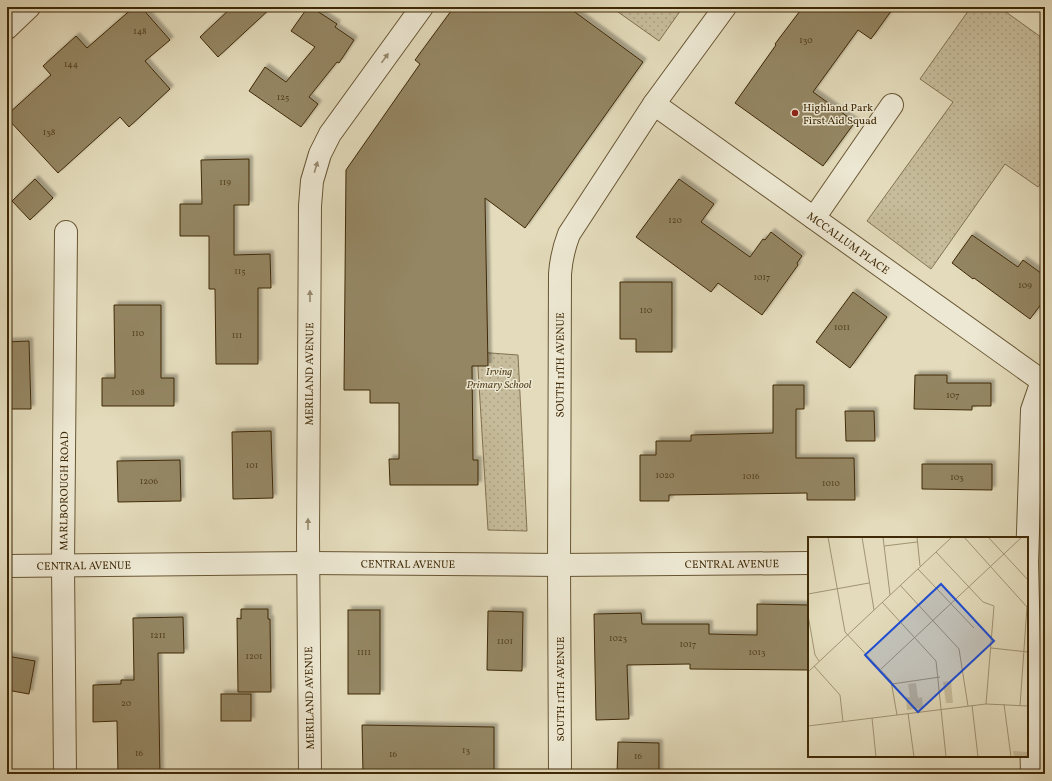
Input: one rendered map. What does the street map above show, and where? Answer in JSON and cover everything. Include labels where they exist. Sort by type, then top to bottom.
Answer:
[{"type":"street","points":[[7,28],[30,7]]},
{"type":"street","name":"MERILAND AVENUE","points":[[310,774],[308,563],[310,206],[312,181],[320,154],[330,134],[422,7]]},
{"type":"street","name":"SOUTH 11TH AVENUE","points":[[560,774],[560,274],[564,246],[569,234],[654,104],[726,7]]},
{"type":"street","name":"MCCALLUM PLACE","points":[[654,104],[1044,379]]},
{"type":"street","points":[[814,218],[892,105]]},
{"type":"street","name":"MARLBOROUGH ROAD","points":[[65,774],[63,566],[66,232]]},
{"type":"street","points":[[1028,537],[1032,410],[1044,379]]},
{"type":"street","name":"CENTRAL AVENUE","points":[[7,566],[308,563],[559,565],[808,563]]},
{"type":"street","points":[[1028,604],[1032,774]]},
{"type":"green space","points":[[611,7],[683,7],[659,41]]},
{"type":"green space","points":[[971,7],[999,7],[1045,40],[1045,178],[1038,187],[1005,164],[931,269],[867,221],[953,102],[920,79]]},
{"type":"green space","name":"Irving Primary School","points":[[477,352],[518,355],[527,531],[488,530]]},
{"type":"building","points":[[134,7],[141,7],[170,40],[145,61],[170,89],[129,127],[120,117],[58,173],[7,118],[7,115],[51,75],[43,66],[76,36],[87,48]]},
{"type":"building","points":[[232,7],[272,7],[218,57],[200,37]]},
{"type":"building","points":[[308,7],[311,7],[337,24],[335,27],[354,40],[339,63],[337,62],[309,97],[318,104],[301,127],[249,91],[265,67],[286,82],[315,47],[291,31]]},
{"type":"building","name":"Irving Primary School","points":[[454,7],[568,7],[643,62],[525,228],[485,198],[488,366],[472,366],[473,460],[478,460],[478,485],[390,485],[389,459],[399,459],[399,403],[370,403],[370,390],[344,390],[346,170],[420,64],[415,60]]},
{"type":"building","points":[[803,7],[894,7],[871,39],[858,30],[813,92],[855,122],[823,166],[735,103],[776,45],[775,44]]},
{"type":"building","points":[[249,159],[249,205],[234,205],[234,255],[270,254],[271,288],[258,288],[258,364],[216,364],[215,289],[209,289],[209,236],[180,236],[180,204],[202,204],[201,160]]},
{"type":"building","points":[[35,179],[53,198],[30,220],[12,201]]},
{"type":"building","points":[[679,179],[714,204],[701,222],[750,257],[763,239],[765,240],[771,232],[802,256],[797,263],[798,265],[762,315],[718,283],[711,292],[636,237]]},
{"type":"building","points":[[972,235],[1018,267],[1023,260],[1045,276],[1045,299],[1030,319],[952,263]]},
{"type":"building","points":[[620,282],[672,282],[672,352],[636,352],[636,339],[620,339]]},
{"type":"building","points":[[853,292],[887,317],[850,368],[816,342]]},
{"type":"building","points":[[114,305],[161,305],[161,378],[174,378],[174,406],[102,406],[102,378],[115,378]]},
{"type":"building","points":[[29,341],[31,409],[7,409],[7,342]]},
{"type":"building","points":[[915,375],[947,375],[947,383],[991,383],[991,406],[972,406],[972,410],[914,409]]},
{"type":"building","points":[[773,385],[804,385],[804,409],[796,409],[796,458],[854,458],[855,500],[807,500],[807,493],[669,495],[669,501],[640,501],[640,455],[656,455],[656,441],[691,441],[691,435],[773,433]]},
{"type":"building","points":[[845,411],[874,411],[875,441],[846,441]]},
{"type":"building","points":[[271,431],[273,498],[233,499],[232,432]]},
{"type":"building","points":[[180,460],[181,501],[118,502],[117,461]]},
{"type":"building","points":[[922,464],[992,464],[992,490],[922,489]]},
{"type":"building","points":[[757,604],[808,605],[808,670],[690,669],[690,664],[627,665],[629,719],[596,720],[594,614],[641,613],[642,624],[709,624],[709,634],[757,635]]},
{"type":"building","points":[[241,609],[268,609],[268,619],[270,619],[271,692],[238,692],[237,618],[241,619]]},
{"type":"building","points":[[348,610],[380,610],[380,694],[348,694]]},
{"type":"building","points":[[488,611],[523,612],[522,671],[487,670]]},
{"type":"building","points":[[183,617],[184,653],[158,653],[160,774],[118,774],[117,721],[93,722],[93,685],[121,684],[121,680],[134,680],[133,618]]},
{"type":"building","points":[[7,656],[35,661],[29,694],[7,690]]},
{"type":"building","points":[[221,694],[251,694],[251,721],[221,721]]},
{"type":"building","points":[[362,725],[494,727],[494,774],[363,774]]},
{"type":"building","points":[[618,742],[659,743],[659,774],[617,774]]},
{"type":"place","name":"Highland Park First Aid Squad","points":[[795,113]]}]
